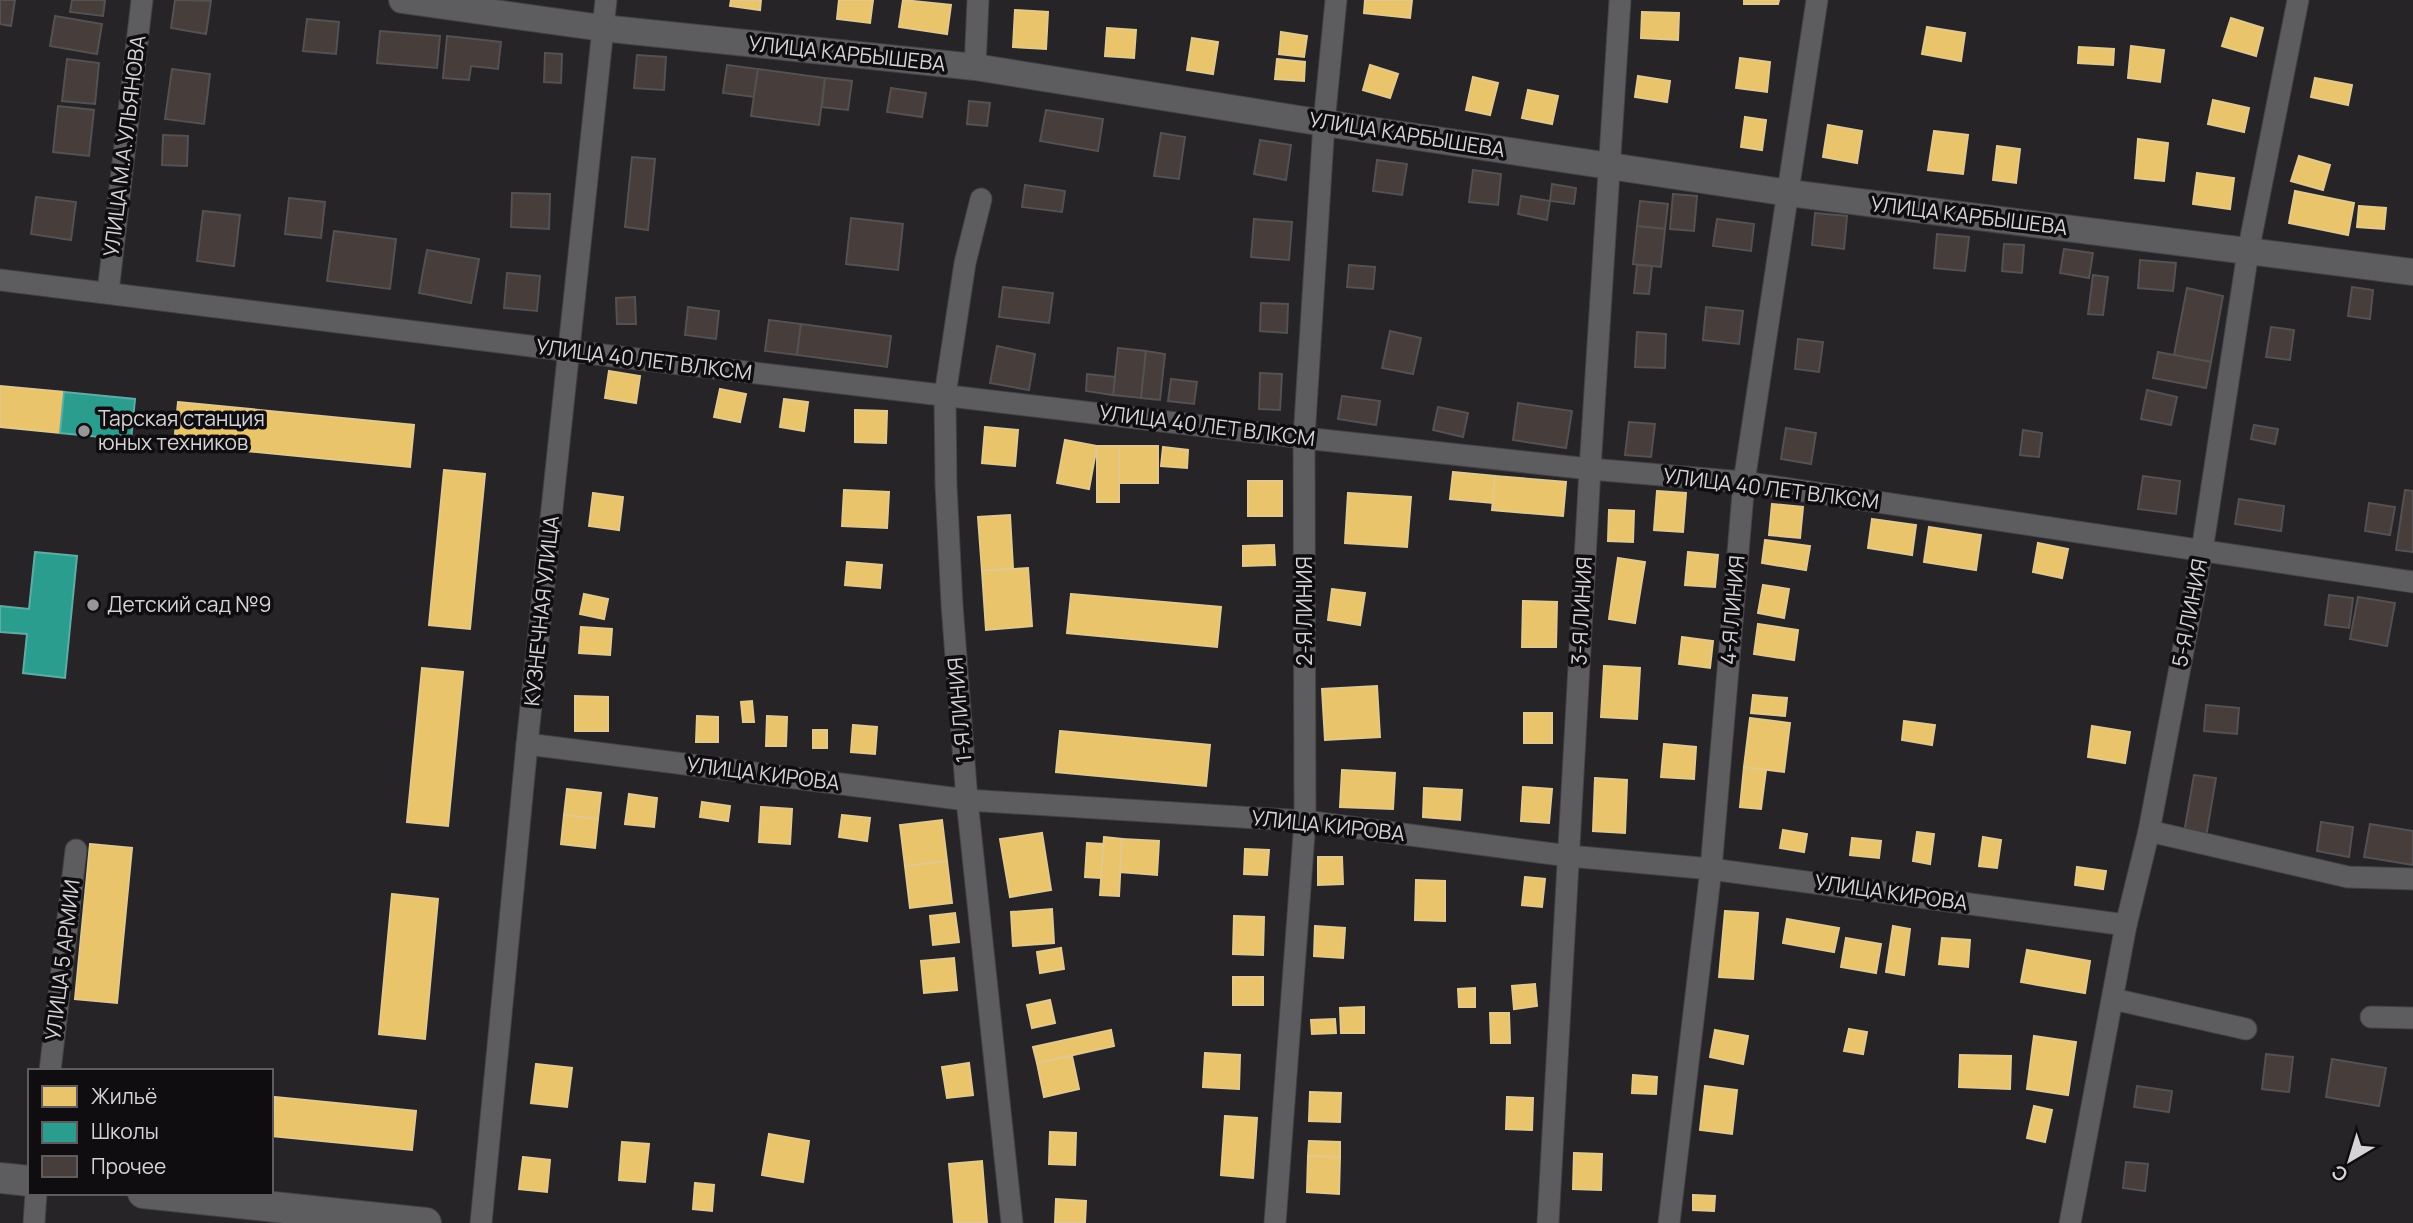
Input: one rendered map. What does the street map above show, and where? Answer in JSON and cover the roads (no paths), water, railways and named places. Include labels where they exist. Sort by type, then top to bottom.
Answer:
[{"type":"main road","points":[[0,1178],[28,1181]]},
{"type":"main road","points":[[162,1195],[426,1223]]},
{"type":"street","name":"УЛИЦА М.А.УЛЬЯНОВА","points":[[108,292],[142,0]]},
{"type":"street","name":"УЛИЦА КАРБЫШЕВА","points":[[402,0],[603,29],[975,67],[1789,193],[2413,272]]},
{"type":"street","name":"КУЗНЕЧНАЯ УЛИЦА","points":[[481,1223],[527,744],[606,0]]},
{"type":"street","points":[[975,67],[978,0]]},
{"type":"street","name":"2-Я ЛИНИЯ","points":[[1275,1223],[1306,821],[1304,438],[1324,123],[1336,0]]},
{"type":"street","name":"3-Я ЛИНИЯ","points":[[1548,1223],[1590,468],[1620,0]]},
{"type":"street","name":"4-Я ЛИНИЯ","points":[[1669,1223],[1711,869],[1744,482],[1817,0]]},
{"type":"street","name":"5-Я ЛИНИЯ","points":[[2070,1223],[2126,925],[2149,831],[2202,551],[2248,253],[2298,0]]},
{"type":"street","name":"1-Я ЛИНИЯ","points":[[981,199],[965,263],[945,395],[952,605],[967,800],[1012,1223]]},
{"type":"street","name":"УЛИЦА 40 ЛЕТ ВЛКСМ","points":[[0,280],[1304,438],[1744,482],[2413,582]]},
{"type":"street","name":"УЛИЦА КИРОВА","points":[[527,744],[967,800],[1306,821],[1569,856],[1711,869],[2126,925]]},
{"type":"street","points":[[2149,831],[2348,877],[2413,879]]},
{"type":"street","name":"УЛИЦА 5 АРМИИ","points":[[50,1069],[76,850]]},
{"type":"street","points":[[2113,999],[2246,1029]]},
{"type":"street","points":[[2371,1017],[2413,1018]]},
{"type":"street","points":[[34,1223],[36,1195]]},
{"type":"place","name":"Тарская станция юных техников","points":[[84,431]]},
{"type":"place","name":"Детский сад №9","points":[[93,605]]}]
